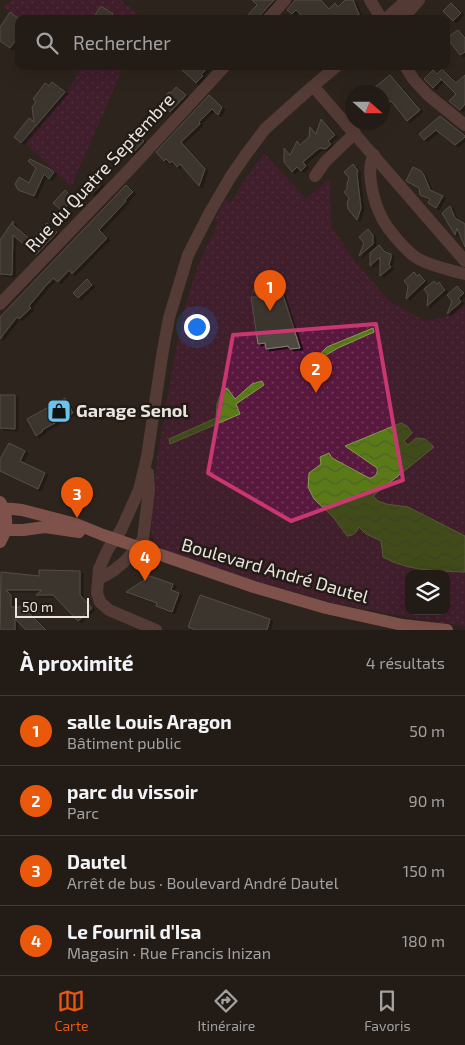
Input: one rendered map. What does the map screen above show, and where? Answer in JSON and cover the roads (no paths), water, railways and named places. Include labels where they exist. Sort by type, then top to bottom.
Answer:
[{"type":"main road","name":"Boulevard André Dautel","points":[[2,505],[76,524],[96,533],[254,587],[326,608],[403,624],[447,630]]},
{"type":"main road","points":[[2,505],[6,519],[3,536]]},
{"type":"main road","name":"Boulevard André Dautel","points":[[3,536],[23,530],[45,527],[96,533]]},
{"type":"street","points":[[272,15],[285,0]]},
{"type":"street","points":[[370,0],[387,15]]},
{"type":"street","points":[[393,15],[407,0]]},
{"type":"street","points":[[395,15],[419,0]]},
{"type":"street","name":"Rue du Quatre Septembre","points":[[0,304],[129,170],[220,70]]},
{"type":"street","points":[[156,630],[109,610],[100,602],[97,592],[100,569],[108,549],[121,530],[139,490],[147,457],[169,318],[188,255],[210,212],[247,153],[265,129],[332,70]]},
{"type":"street","points":[[408,70],[428,95],[465,125]]},
{"type":"street","points":[[313,86],[465,261]]},
{"type":"street","points":[[315,176],[355,133]]},
{"type":"street","points":[[374,155],[370,170],[372,190],[381,218],[399,241],[418,258],[441,268],[465,274]]},
{"type":"street","points":[[99,579],[124,562],[144,539],[149,490],[147,457]]},
{"type":"water","points":[[373,328],[374,332],[321,358],[318,356],[327,347]]},
{"type":"water","points":[[262,381],[264,385],[236,404],[240,414],[170,444],[169,439],[216,418],[217,404],[223,388],[228,389],[235,399],[252,384]]},
{"type":"water","points":[[401,423],[407,426],[412,433],[404,441],[408,445],[416,438],[425,439],[434,447],[373,496],[378,501],[386,504],[408,507],[465,536],[465,572],[426,570],[393,562],[383,557],[381,541],[366,534],[359,527],[357,531],[347,536],[333,517],[314,499],[308,487],[309,473],[321,464],[320,457],[329,453],[332,458],[369,478],[377,473],[377,468],[345,446]]},
{"type":"place","name":"salle Louis Aragon","points":[[270,311]]},
{"type":"place","name":"parc du vissoir","points":[[316,393]]},
{"type":"place","name":"Garage Senol","points":[[59,411]]},
{"type":"place","name":"Dautel","points":[[77,518]]},
{"type":"place","name":"Le Fournil d'Isa","points":[[145,581]]}]
